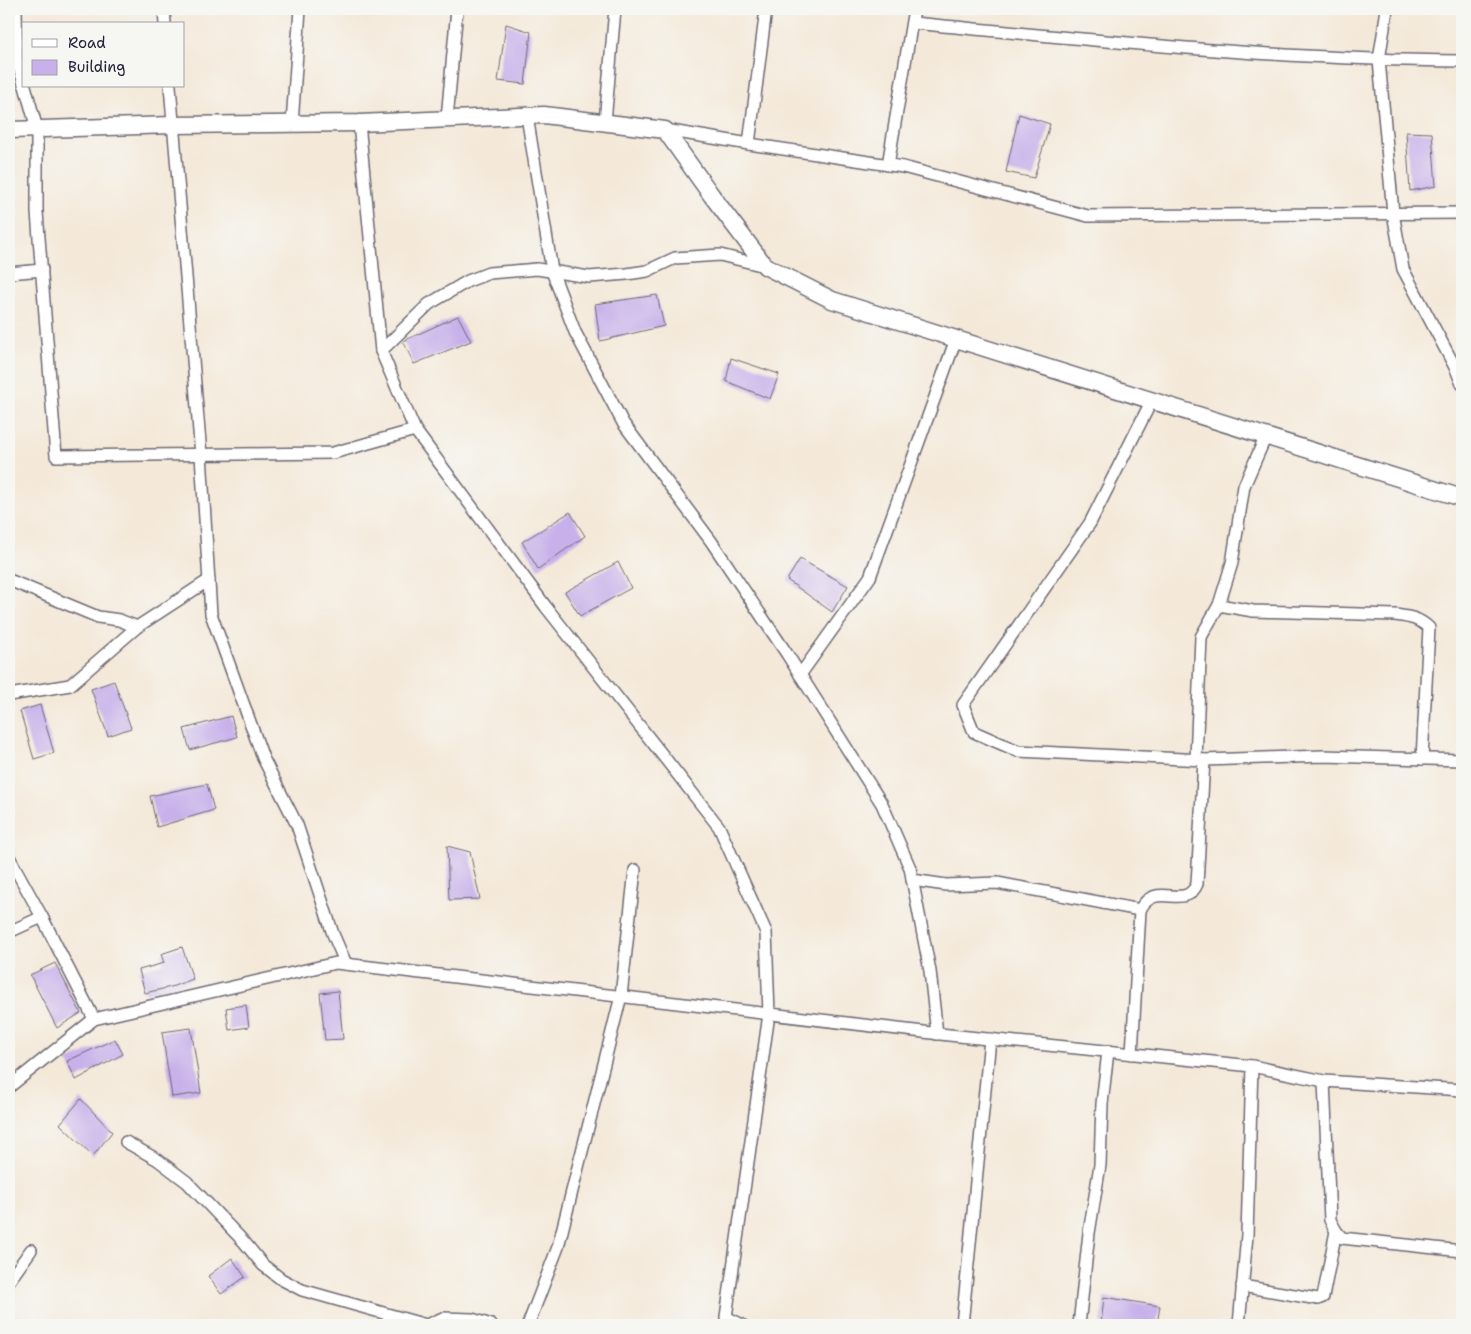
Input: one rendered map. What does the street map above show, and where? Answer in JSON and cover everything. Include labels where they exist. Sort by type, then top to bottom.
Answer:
[{"type":"street","points":[[16,9],[17,60],[22,78]]},
{"type":"street","points":[[164,9],[165,22]]},
{"type":"street","points":[[292,124],[300,9]]},
{"type":"street","points":[[446,119],[457,9]]},
{"type":"street","points":[[605,122],[615,9]]},
{"type":"street","points":[[749,144],[766,9]]},
{"type":"street","points":[[888,165],[914,9]]},
{"type":"street","points":[[1387,9],[1379,60],[1392,212],[1403,269],[1456,369],[1462,384]]},
{"type":"street","points":[[912,23],[1125,43],[1379,60],[1462,61]]},
{"type":"street","points":[[25,88],[37,129],[37,212],[56,456],[333,453],[415,430]]},
{"type":"street","points":[[170,88],[202,455],[211,614],[263,758],[297,825],[346,964]]},
{"type":"street","points":[[9,130],[173,125],[359,124],[544,115],[665,130],[903,167],[1088,216],[1392,212],[1462,213]]},
{"type":"street","points":[[527,116],[552,271],[575,332],[623,422],[711,541],[800,675],[882,804],[910,868],[930,971],[936,1034]]},
{"type":"street","points":[[359,124],[381,352],[415,430],[552,615],[719,827],[766,932],[769,1014],[726,1317],[742,1325]]},
{"type":"street","points":[[665,130],[765,266]]},
{"type":"street","points":[[381,352],[429,304],[468,281],[489,273],[537,269],[590,277],[646,271],[674,258],[720,255],[765,266],[832,300],[1462,498]]},
{"type":"street","points":[[9,273],[42,270]]},
{"type":"street","points":[[800,675],[870,577],[956,339]]},
{"type":"street","points":[[1152,400],[1090,523],[963,705],[974,732],[1018,751],[1200,759],[1323,756],[1462,760]]},
{"type":"street","points":[[1132,1054],[1140,910],[1145,901],[1156,896],[1187,896],[1193,892],[1197,884],[1201,637],[1219,606],[1232,563],[1244,486],[1266,436]]},
{"type":"street","points":[[9,580],[98,617],[119,620],[137,627]]},
{"type":"street","points":[[9,695],[70,684],[137,627],[209,580]]},
{"type":"street","points":[[1219,606],[1253,611],[1395,615],[1422,621],[1429,628],[1422,759]]},
{"type":"street","points":[[9,857],[94,1019]]},
{"type":"street","points":[[528,1325],[558,1247],[621,996],[635,870]]},
{"type":"street","points":[[912,880],[946,885],[997,883],[1140,910]]},
{"type":"street","points":[[9,932],[42,917]]},
{"type":"street","points":[[9,1087],[94,1019],[336,963],[936,1034],[1252,1066],[1324,1082],[1462,1090]]},
{"type":"street","points":[[962,1325],[990,1039]]},
{"type":"street","points":[[1078,1325],[1089,1233],[1100,1165],[1102,1104],[1108,1051]]},
{"type":"street","points":[[1239,1325],[1247,1235],[1252,1066]]},
{"type":"street","points":[[1324,1082],[1330,1220],[1336,1231],[1342,1238],[1462,1251]]},
{"type":"street","points":[[126,1142],[158,1160],[187,1182],[246,1243],[263,1265],[281,1279],[302,1290],[426,1325],[442,1318],[472,1319],[491,1325]]},
{"type":"street","points":[[1242,1286],[1318,1300],[1323,1297],[1336,1231]]},
{"type":"street","points":[[9,1281],[30,1250]]},
{"type":"building","points":[[506,24],[531,32],[525,84],[498,81]]},
{"type":"building","points":[[1019,114],[1050,124],[1034,178],[1006,172]]},
{"type":"building","points":[[1406,132],[1432,133],[1436,186],[1410,191]]},
{"type":"building","points":[[657,295],[664,326],[600,341],[595,304]]},
{"type":"building","points":[[458,316],[471,341],[414,364],[403,341]]},
{"type":"building","points":[[731,358],[779,374],[770,399],[726,381]]},
{"type":"building","points":[[570,512],[585,536],[538,569],[522,542]]},
{"type":"building","points":[[800,559],[848,586],[832,612],[787,580]]},
{"type":"building","points":[[618,562],[631,588],[580,616],[565,592]]},
{"type":"building","points":[[114,681],[131,728],[108,736],[91,689]]},
{"type":"building","points":[[40,705],[54,753],[34,759],[20,711]]},
{"type":"building","points":[[231,716],[237,737],[190,750],[184,729]]},
{"type":"building","points":[[207,784],[214,810],[157,827],[150,796]]},
{"type":"building","points":[[447,846],[470,852],[480,899],[449,900]]},
{"type":"building","points":[[182,947],[193,979],[171,987],[145,993],[139,970],[164,963],[161,954]]},
{"type":"building","points":[[55,963],[81,1013],[57,1028],[30,975]]},
{"type":"building","points":[[338,991],[343,1039],[325,1040],[320,993]]},
{"type":"building","points":[[246,1005],[249,1027],[229,1030],[226,1008]]},
{"type":"building","points":[[191,1028],[201,1093],[172,1097],[162,1032]]},
{"type":"building","points":[[115,1039],[123,1054],[76,1080],[67,1061]]},
{"type":"building","points":[[81,1099],[112,1132],[93,1156],[60,1124]]},
{"type":"building","points":[[232,1258],[245,1277],[221,1294],[208,1276]]},
{"type":"building","points":[[1104,1297],[1160,1306],[1157,1325],[1101,1325]]}]
